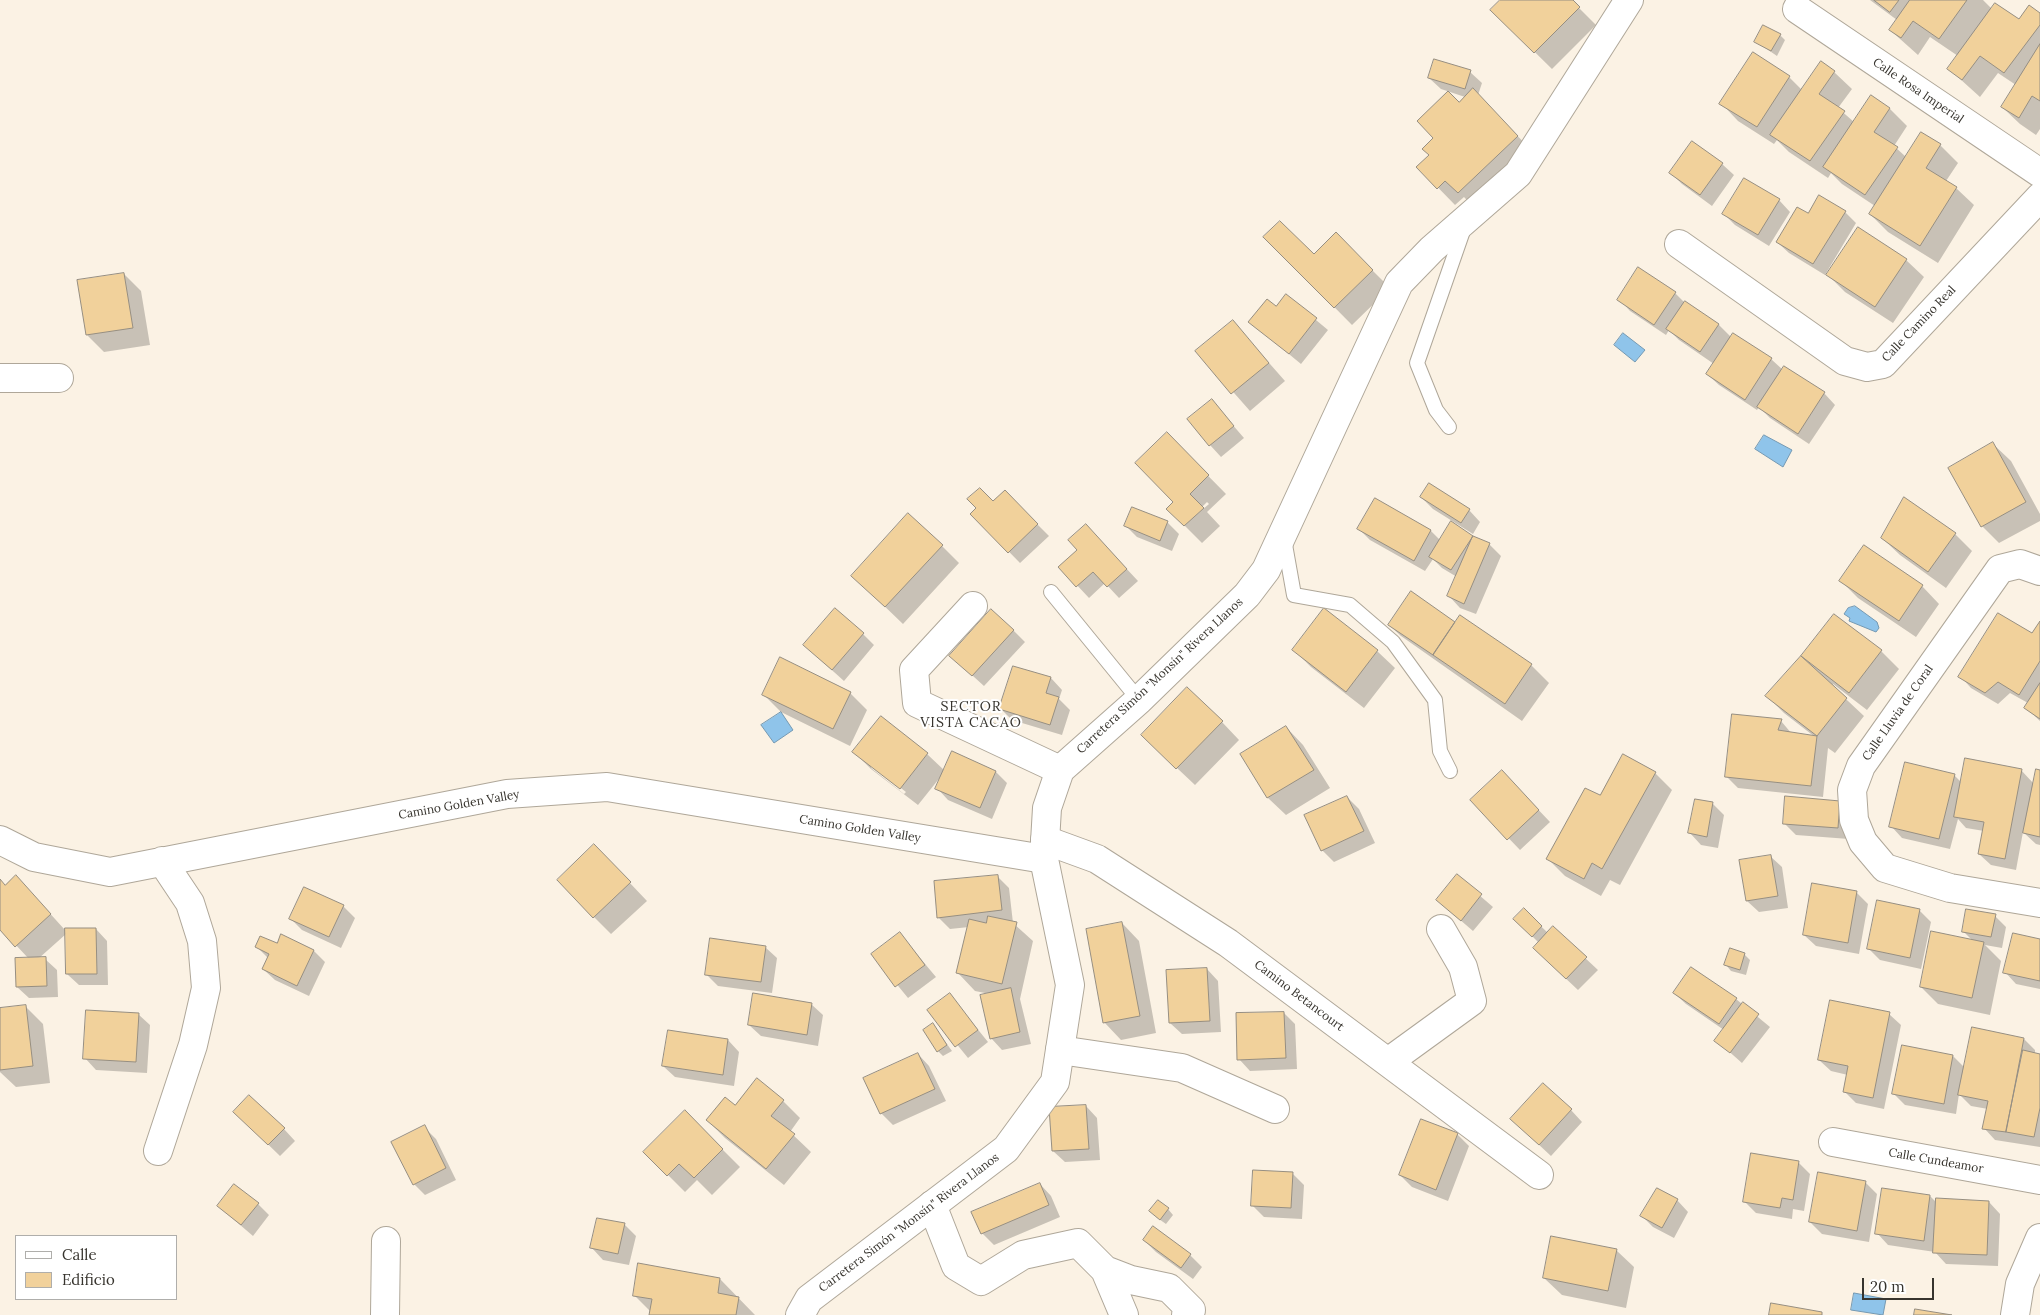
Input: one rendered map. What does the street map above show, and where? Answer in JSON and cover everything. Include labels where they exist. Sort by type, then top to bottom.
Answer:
[{"type":"street","name":"Carretera Simón \"Monsín\" Rivera Llanos","points":[[800,1315],[809,1299],[1006,1149],[1055,1082],[1070,985],[1044,850],[1047,808],[1060,770],[1139,700],[1247,595],[1266,570],[1399,283],[1432,249],[1518,174],[1629,0]]},
{"type":"street","name":"Calle Rosa Imperial","points":[[1797,9],[2040,173]]},
{"type":"street","name":"Calle Camino Real","points":[[1679,244],[1845,361],[1867,367],[1883,364],[2040,198]]},
{"type":"street","points":[[0,378],[59,378]]},
{"type":"street","name":"Calle Lluvia de Coral","points":[[2040,571],[2020,564],[2000,568],[1861,766],[1852,790],[1854,820],[1863,842],[1885,868],[1950,888],[2040,903]]},
{"type":"street","points":[[973,606],[914,670],[917,702],[1060,770]]},
{"type":"street","name":"Camino Golden Valley","points":[[0,840],[34,857],[110,872],[507,794],[607,787],[1044,850]]},
{"type":"street","name":"Camino Betancourt","points":[[1044,850],[1097,858],[1228,943],[1539,1175]]},
{"type":"street","points":[[158,1151],[193,1045],[206,988],[202,941],[190,903],[162,862]]},
{"type":"street","points":[[1388,1062],[1472,1001],[1463,967],[1441,929]]},
{"type":"street","points":[[1060,1050],[1182,1068],[1276,1109]]},
{"type":"street","name":"Calle Cundeamor","points":[[1833,1142],[2040,1180]]},
{"type":"street","points":[[932,1205],[956,1266],[981,1281],[1023,1255],[1078,1243],[1105,1270],[1124,1315]]},
{"type":"street","points":[[2015,1315],[2020,1284],[2040,1238]]},
{"type":"street","points":[[385,1315],[386,1241]]},
{"type":"street","points":[[1105,1270],[1131,1280],[1169,1288],[1191,1310],[1186,1315]]},
{"type":"lane","points":[[1450,427],[1436,410],[1416,363],[1467,218]]},
{"type":"lane","points":[[1283,533],[1294,595],[1350,605],[1393,642],[1436,700],[1440,751],[1450,771]]},
{"type":"lane","points":[[1051,592],[1139,700]]},
{"type":"water","points":[[1623,333],[1645,350],[1635,362],[1614,345]]},
{"type":"water","points":[[1764,435],[1792,450],[1783,467],[1755,449]]},
{"type":"water","points":[[1855,606],[1877,622],[1879,628],[1876,632],[1849,621],[1850,618],[1844,614],[1848,608]]},
{"type":"water","points":[[781,712],[793,730],[774,743],[761,725]]},
{"type":"water","points":[[1854,1293],[1886,1299],[1883,1315],[1851,1310]]},
{"type":"building","points":[[1500,0],[1573,0],[1580,7],[1534,53],[1490,10]]},
{"type":"building","points":[[1874,0],[1899,0],[1890,12]]},
{"type":"building","points":[[1910,0],[1967,0],[1939,39],[1913,21],[1901,38],[1889,30]]},
{"type":"building","points":[[1995,3],[2019,19],[2029,5],[2040,13],[2040,25],[2004,73],[1980,56],[1962,80],[1947,69]]},
{"type":"building","points":[[1763,25],[1781,34],[1771,51],[1754,42]]},
{"type":"building","points":[[2040,44],[2040,101],[2032,96],[2019,118],[2001,107]]},
{"type":"building","points":[[1753,52],[1790,76],[1757,127],[1719,104]]},
{"type":"building","points":[[1434,59],[1471,70],[1465,89],[1428,78]]},
{"type":"building","points":[[1821,61],[1835,71],[1819,94],[1845,111],[1810,161],[1770,135]]},
{"type":"building","points":[[1473,88],[1518,136],[1458,193],[1445,181],[1437,189],[1416,167],[1429,155],[1422,149],[1433,138],[1417,121],[1448,91],[1459,102]]},
{"type":"building","points":[[1871,95],[1890,108],[1874,132],[1898,147],[1865,195],[1823,167]]},
{"type":"building","points":[[1921,132],[1941,144],[1926,168],[1957,187],[1920,246],[1869,214]]},
{"type":"building","points":[[1692,141],[1723,163],[1700,195],[1669,173]]},
{"type":"building","points":[[1744,178],[1780,199],[1758,235],[1722,214]]},
{"type":"building","points":[[1819,195],[1846,211],[1813,264],[1776,242],[1797,207],[1808,213]]},
{"type":"building","points":[[1280,221],[1314,254],[1336,232],[1373,270],[1334,308],[1263,237]]},
{"type":"building","points":[[1858,227],[1907,259],[1875,307],[1826,275]]},
{"type":"building","points":[[1638,267],[1676,292],[1654,325],[1617,300]]},
{"type":"building","points":[[124,273],[133,328],[86,335],[77,280]]},
{"type":"building","points":[[1286,294],[1317,318],[1289,354],[1248,322],[1267,299],[1276,306]]},
{"type":"building","points":[[1685,301],[1719,324],[1700,352],[1666,329]]},
{"type":"building","points":[[1233,320],[1269,363],[1231,394],[1195,351]]},
{"type":"building","points":[[1733,333],[1772,358],[1745,400],[1706,374]]},
{"type":"building","points":[[1784,366],[1825,392],[1798,434],[1757,407]]},
{"type":"building","points":[[1212,399],[1234,426],[1209,446],[1187,419]]},
{"type":"building","points":[[1167,432],[1209,475],[1190,494],[1204,508],[1184,526],[1166,509],[1173,502],[1135,463]]},
{"type":"building","points":[[1993,442],[2026,502],[1981,527],[1948,468]]},
{"type":"building","points":[[1429,483],[1470,509],[1461,523],[1420,497]]},
{"type":"building","points":[[980,488],[993,501],[1005,490],[1038,524],[1008,553],[970,514],[976,508],[967,499]]},
{"type":"building","points":[[1904,497],[1956,533],[1928,572],[1881,538]]},
{"type":"building","points":[[1375,498],[1431,530],[1414,561],[1357,529]]},
{"type":"building","points":[[1132,507],[1168,521],[1160,541],[1124,526]]},
{"type":"building","points":[[908,513],[943,545],[885,607],[851,576]]},
{"type":"building","points":[[1451,521],[1473,536],[1451,570],[1429,557]]},
{"type":"building","points":[[1086,524],[1127,569],[1107,587],[1093,572],[1076,587],[1058,567],[1077,550],[1068,540]]},
{"type":"building","points":[[1473,536],[1490,543],[1464,604],[1447,596]]},
{"type":"building","points":[[1864,545],[1923,585],[1899,621],[1839,581]]},
{"type":"building","points":[[1411,591],[1455,622],[1433,655],[1388,625]]},
{"type":"building","points":[[835,608],[864,633],[832,670],[803,645]]},
{"type":"building","points":[[1324,608],[1378,650],[1346,692],[1292,650]]},
{"type":"building","points":[[991,609],[1014,630],[972,676],[949,656]]},
{"type":"building","points":[[1998,613],[2032,633],[2040,621],[2040,661],[2019,695],[1998,682],[1985,693],[1958,677]]},
{"type":"building","points":[[1834,614],[1882,650],[1849,693],[1801,656]]},
{"type":"building","points":[[1460,615],[1532,664],[1505,704],[1433,655]]},
{"type":"building","points":[[1801,656],[1847,698],[1817,736],[1765,696]]},
{"type":"building","points":[[780,657],[851,692],[833,729],[762,695]]},
{"type":"building","points":[[1013,666],[1051,677],[1046,693],[1059,697],[1050,725],[999,709]]},
{"type":"building","points":[[2040,683],[2040,719],[2024,708]]},
{"type":"building","points":[[1187,687],[1223,721],[1176,769],[1141,735]]},
{"type":"building","points":[[1732,714],[1782,719],[1778,730],[1817,736],[1811,786],[1725,777]]},
{"type":"building","points":[[881,716],[928,753],[900,789],[852,752]]},
{"type":"building","points":[[1286,726],[1314,770],[1267,798],[1240,754]]},
{"type":"building","points":[[952,751],[996,771],[980,808],[935,789]]},
{"type":"building","points":[[1623,754],[1656,772],[1602,869],[1592,863],[1584,879],[1546,859],[1585,788],[1600,795]]},
{"type":"building","points":[[1965,758],[2022,769],[2005,859],[1978,854],[1984,822],[1954,817]]},
{"type":"building","points":[[1905,762],[1955,774],[1939,839],[1889,827]]},
{"type":"building","points":[[2036,769],[2040,770],[2040,837],[2023,833]]},
{"type":"building","points":[[1502,770],[1539,810],[1507,840],[1470,800]]},
{"type":"building","points":[[1347,796],[1364,831],[1321,851],[1304,815]]},
{"type":"building","points":[[1785,796],[1840,801],[1838,828],[1783,824]]},
{"type":"building","points":[[1695,799],[1713,802],[1707,837],[1688,833]]},
{"type":"building","points":[[594,844],[631,882],[593,918],[557,880]]},
{"type":"building","points":[[1771,855],[1778,896],[1746,901],[1739,860]]},
{"type":"building","points":[[1457,874],[1482,894],[1461,921],[1436,900]]},
{"type":"building","points":[[16,875],[51,914],[15,947],[0,930],[0,879],[5,885]]},
{"type":"building","points":[[998,875],[1002,910],[937,918],[934,881]]},
{"type":"building","points":[[1812,883],[1857,891],[1848,943],[1803,935]]},
{"type":"building","points":[[304,887],[344,905],[329,937],[289,919]]},
{"type":"building","points":[[1877,900],[1920,909],[1910,958],[1867,949]]},
{"type":"building","points":[[1524,908],[1542,926],[1532,937],[1513,919]]},
{"type":"building","points":[[1966,909],[1996,914],[1991,937],[1962,932]]},
{"type":"building","points":[[988,916],[1017,922],[1002,984],[956,973],[969,919],[986,923]]},
{"type":"building","points":[[1122,922],[1140,1016],[1103,1023],[1086,929]]},
{"type":"building","points":[[1553,926],[1587,957],[1566,979],[1533,948]]},
{"type":"building","points":[[65,928],[96,928],[97,974],[66,974]]},
{"type":"building","points":[[1931,931],[1984,942],[1972,998],[1920,987]]},
{"type":"building","points":[[900,932],[925,965],[895,987],[871,954]]},
{"type":"building","points":[[2013,933],[2040,939],[2040,981],[2003,973]]},
{"type":"building","points":[[281,934],[314,950],[297,986],[262,969],[269,954],[255,947],[260,936],[277,943]]},
{"type":"building","points":[[710,938],[766,946],[761,982],[705,975]]},
{"type":"building","points":[[1730,948],[1745,953],[1740,970],[1724,965]]},
{"type":"building","points":[[46,957],[47,986],[16,987],[15,958]]},
{"type":"building","points":[[1691,967],[1737,998],[1719,1024],[1673,993]]},
{"type":"building","points":[[1207,968],[1210,1021],[1169,1023],[1166,970]]},
{"type":"building","points":[[1011,988],[1020,1032],[990,1039],[980,995]]},
{"type":"building","points":[[753,993],[812,1003],[807,1035],[748,1025]]},
{"type":"building","points":[[950,993],[978,1030],[955,1047],[927,1010]]},
{"type":"building","points":[[1830,1000],[1890,1012],[1873,1098],[1843,1092],[1848,1066],[1818,1060]]},
{"type":"building","points":[[1743,1002],[1759,1014],[1730,1053],[1714,1041]]},
{"type":"building","points":[[26,1005],[33,1066],[0,1070],[0,1008]]},
{"type":"building","points":[[86,1010],[139,1013],[136,1062],[83,1059]]},
{"type":"building","points":[[1284,1012],[1286,1058],[1237,1060],[1236,1013]]},
{"type":"building","points":[[933,1023],[947,1045],[937,1052],[923,1030]]},
{"type":"building","points":[[1972,1027],[2024,1038],[2006,1132],[1982,1129],[1988,1101],[1958,1095]]},
{"type":"building","points":[[668,1030],[728,1039],[723,1075],[662,1066]]},
{"type":"building","points":[[1902,1045],[1953,1055],[1944,1104],[1892,1094]]},
{"type":"building","points":[[2023,1050],[2040,1054],[2040,1108],[2034,1137],[2006,1132]]},
{"type":"building","points":[[918,1053],[935,1089],[880,1114],[863,1078]]},
{"type":"building","points":[[757,1078],[784,1100],[771,1116],[795,1134],[766,1169],[706,1120],[725,1097],[735,1105]]},
{"type":"building","points":[[1543,1083],[1572,1109],[1539,1145],[1510,1119]]},
{"type":"building","points":[[249,1095],[285,1128],[268,1145],[233,1112]]},
{"type":"building","points":[[1086,1105],[1089,1149],[1052,1151],[1049,1107]]},
{"type":"building","points":[[685,1110],[723,1149],[694,1178],[679,1164],[667,1176],[643,1152]]},
{"type":"building","points":[[1421,1119],[1458,1133],[1436,1190],[1399,1175]]},
{"type":"building","points":[[425,1125],[446,1168],[413,1185],[391,1142]]},
{"type":"building","points":[[1751,1153],[1799,1161],[1793,1200],[1782,1198],[1780,1208],[1743,1202]]},
{"type":"building","points":[[1253,1170],[1293,1172],[1291,1208],[1251,1206]]},
{"type":"building","points":[[1818,1172],[1866,1181],[1857,1231],[1809,1222]]},
{"type":"building","points":[[1040,1183],[1049,1205],[981,1234],[971,1212]]},
{"type":"building","points":[[234,1184],[259,1203],[241,1225],[217,1206]]},
{"type":"building","points":[[1657,1188],[1678,1199],[1662,1228],[1640,1216]]},
{"type":"building","points":[[1882,1188],[1930,1195],[1924,1241],[1875,1234]]},
{"type":"building","points":[[1936,1198],[1989,1201],[1987,1255],[1933,1253]]},
{"type":"building","points":[[1158,1200],[1169,1208],[1160,1220],[1149,1211]]},
{"type":"building","points":[[597,1218],[625,1223],[618,1254],[590,1248]]},
{"type":"building","points":[[1153,1226],[1191,1254],[1181,1268],[1143,1240]]},
{"type":"building","points":[[1551,1236],[1617,1249],[1608,1291],[1543,1278]]},
{"type":"building","points":[[638,1263],[720,1278],[718,1293],[739,1297],[736,1315],[649,1315],[652,1299],[633,1296]]},
{"type":"building","points":[[1771,1303],[1822,1312],[1822,1315],[1769,1315]]},
{"type":"building","points":[[1915,1309],[1952,1315],[1914,1315]]},
{"type":"district","name":"SECTOR VISTA CACAO","points":[[971,716]]}]
